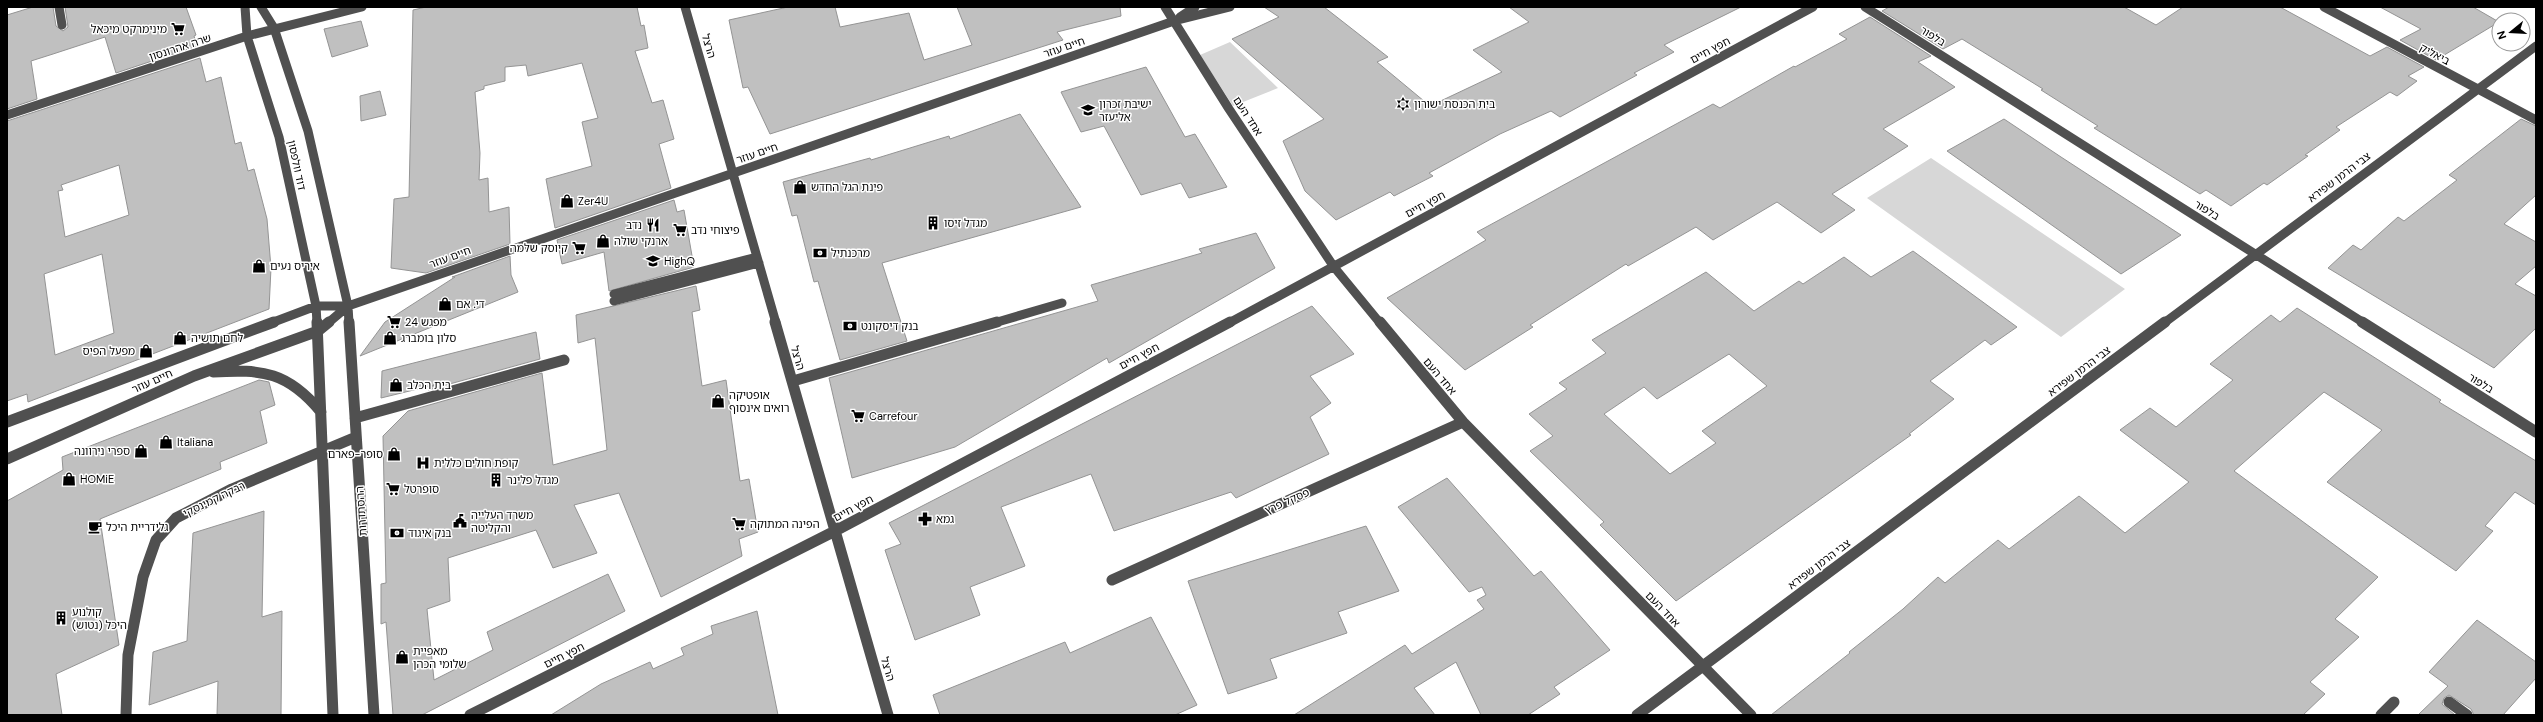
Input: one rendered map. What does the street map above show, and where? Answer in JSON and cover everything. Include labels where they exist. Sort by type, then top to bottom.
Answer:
[{"type":"street","points":[[59,7],[62,25]]},
{"type":"street","name":"דוד וולפסון","points":[[245,7],[247,36],[279,137],[316,306],[318,331]]},
{"type":"street","name":"דוד וולפסון","points":[[261,7],[274,28],[308,131],[348,306]]},
{"type":"street","name":"שרה אהרונסון","points":[[7,115],[247,36],[362,7]]},
{"type":"street","name":"הרצל","points":[[685,7],[888,715]]},
{"type":"street","name":"אחד העם","points":[[1165,7],[1228,109],[1334,267],[1463,422],[1751,715]]},
{"type":"street","points":[[1174,21],[1195,7]]},
{"type":"street","points":[[1174,21],[1230,7]]},
{"type":"street","name":"חפץ חיים","points":[[470,715],[836,531],[1334,267],[1814,7]]},
{"type":"street","name":"בלפור","points":[[1865,7],[2536,432]]},
{"type":"street","name":"ביאליק","points":[[2324,7],[2536,120]]},
{"type":"street","name":"חיים עוזר","points":[[7,422],[316,306],[348,306],[1174,21]]},
{"type":"street","name":"צבי הרמן שפירא","points":[[1636,715],[2536,46]]},
{"type":"street","points":[[614,298],[758,260]]},
{"type":"street","points":[[793,382],[1062,303]]},
{"type":"street","name":"חיים עוזר","points":[[7,459],[201,373],[318,331],[348,306]]},
{"type":"street","name":"ההסתדרות","points":[[348,306],[374,715]]},
{"type":"street","points":[[318,331],[333,715]]},
{"type":"street","points":[[356,418],[564,360]]},
{"type":"street","points":[[201,373],[267,372],[288,380],[300,387],[321,412]]},
{"type":"street","name":"פסקל פרץ","points":[[1112,580],[1463,422]]},
{"type":"street","name":"רבקה קמינסקי","points":[[126,715],[128,655],[143,577],[156,540],[176,518],[232,489],[356,437]]},
{"type":"street","points":[[2381,715],[2394,702]]},
{"type":"street","points":[[2449,702],[2467,715]]},
{"type":"shaded area","points":[[1230,42],[1278,88],[1233,106],[1200,55]]},
{"type":"shaded area","points":[[1931,158],[2125,289],[2061,337],[1867,198]]},
{"type":"building","points":[[33,7],[53,7],[56,26],[63,31],[68,27],[65,7],[186,7],[196,35],[194,36],[197,46],[116,73],[105,37],[31,61],[37,99],[7,109],[7,15]]},
{"type":"building","points":[[426,7],[637,7],[641,26],[644,25],[648,48],[635,51],[652,103],[663,100],[674,139],[659,144],[671,188],[555,228],[546,179],[592,166],[582,122],[598,118],[582,63],[528,76],[526,65],[505,67],[505,81],[484,86],[484,89],[475,92],[480,153],[479,180],[488,178],[489,212],[509,207],[510,244],[426,273],[391,268],[394,199],[409,197],[413,10]]},
{"type":"building","points":[[788,7],[835,7],[840,27],[909,13],[924,60],[972,45],[957,7],[1120,7],[1121,16],[1057,32],[1063,40],[770,134],[748,87],[743,88],[729,20]]},
{"type":"building","points":[[1264,7],[1324,7],[1388,57],[1377,62],[1430,106],[1502,72],[1473,50],[1529,22],[1509,7],[1741,7],[1664,45],[1674,52],[1634,73],[1637,75],[1560,117],[1551,111],[1500,134],[1429,173],[1433,176],[1394,196],[1390,192],[1336,220],[1305,191],[1283,141],[1324,119],[1232,39],[1279,17]]},
{"type":"building","points":[[1889,7],[2124,7],[2156,25],[2183,7],[2280,7],[2370,56],[2387,47],[2424,67],[2408,76],[2417,81],[2397,96],[2390,92],[2336,127],[2340,130],[2305,155],[2308,156],[2267,185],[2264,183],[2231,206],[2206,190],[2200,194],[2094,128],[2098,126],[2041,90],[2043,89],[1962,39],[1943,49],[1882,11]]},
{"type":"building","points":[[2380,7],[2473,7],[2491,17],[2491,27],[2436,60],[2400,40],[2421,29]]},
{"type":"building","points":[[1870,17],[1931,56],[1918,62],[1955,87],[1883,129],[1908,146],[1832,194],[1855,210],[1821,233],[1777,202],[1713,240],[1696,227],[1628,266],[1626,264],[1530,325],[1533,327],[1465,370],[1387,298],[1486,240],[1477,232],[1713,104],[1720,108],[1794,66],[1795,67],[1847,39],[1839,34]]},
{"type":"building","points":[[361,21],[368,46],[332,57],[324,29]]},
{"type":"building","points":[[200,58],[206,82],[221,77],[235,144],[241,142],[248,171],[254,169],[267,219],[271,268],[269,309],[28,402],[27,394],[7,401],[7,121]],"holes":[[[119,165],[129,215],[65,237],[58,191],[63,190],[61,185]],[[102,254],[114,333],[55,355],[44,274]]]},
{"type":"building","points":[[1146,67],[1185,137],[1195,134],[1227,187],[1189,198],[1181,183],[1141,195],[1104,126],[1081,132],[1061,92]]},
{"type":"building","points":[[380,91],[386,115],[361,121],[360,96]]},
{"type":"building","points":[[1020,114],[1081,207],[882,263],[907,341],[840,360],[818,281],[814,282],[797,215],[792,216],[783,182],[870,158],[871,160],[949,136],[950,139]]},
{"type":"building","points":[[2004,119],[2181,235],[2121,274],[1947,151]]},
{"type":"building","points":[[2521,119],[2536,126],[2536,195],[2504,224],[2536,242],[2536,266],[2515,284],[2536,296],[2536,328],[2494,368],[2328,268],[2353,245],[2361,250],[2398,217],[2404,221],[2457,180],[2449,175]]},
{"type":"building","points":[[674,200],[677,212],[684,210],[694,267],[609,291],[604,252],[562,264],[557,240]]},
{"type":"building","points":[[1256,233],[1275,268],[1109,363],[1107,358],[955,447],[852,478],[829,378],[1098,301],[1091,285],[1202,253],[1199,249]]},
{"type":"building","points":[[1913,251],[2017,327],[1991,345],[1985,340],[1930,381],[1954,399],[1909,434],[1911,435],[1676,601],[1600,525],[1604,522],[1530,451],[1553,436],[1529,414],[1567,389],[1559,383],[1606,353],[1592,340],[1706,272],[1754,311],[1799,281],[1803,284],[1844,257],[1871,277]],"holes":[[[1729,354],[1767,386],[1702,431],[1716,443],[1670,474],[1604,414],[1644,387],[1657,399]]]},
{"type":"building","points":[[510,256],[511,275],[518,292],[360,356],[385,322],[455,277],[452,277]]},
{"type":"building","points":[[696,286],[700,310],[692,312],[702,386],[726,380],[740,481],[749,479],[758,532],[739,539],[742,556],[661,597],[619,493],[574,505],[597,553],[553,568],[536,530],[448,558],[450,601],[427,609],[434,680],[493,650],[487,632],[608,574],[625,611],[422,715],[393,715],[386,622],[381,624],[381,584],[386,583],[383,436],[408,411],[542,373],[553,465],[607,450],[595,338],[578,343],[576,315]]},
{"type":"building","points":[[1312,306],[1354,354],[1310,376],[1331,403],[1310,417],[1329,454],[1236,498],[1231,492],[1114,531],[1091,474],[1001,507],[1025,566],[970,587],[980,615],[915,640],[885,550],[901,544],[889,523]]},
{"type":"building","points":[[2297,308],[2441,400],[2439,402],[2536,461],[2536,505],[2515,492],[2485,526],[2493,531],[2456,571],[2327,482],[2382,430],[2324,392],[2234,471],[2378,577],[2335,619],[2359,637],[2310,682],[2325,694],[2303,715],[1771,715],[1850,653],[1849,652],[1903,609],[1938,577],[1945,583],[1998,540],[2009,549],[2079,496],[2125,533],[2189,482],[2120,430],[2150,408],[2176,427],[2233,380],[2210,364],[2271,315],[2280,322]]},
{"type":"building","points":[[536,332],[540,359],[428,390],[434,385],[381,398],[382,371]]},
{"type":"building","points":[[259,380],[269,382],[275,405],[260,411],[267,443],[220,462],[221,469],[100,519],[119,645],[56,674],[62,715],[7,715],[7,501],[63,470],[62,457]]},
{"type":"building","points":[[1447,478],[1534,576],[1541,571],[1610,650],[1554,687],[1560,694],[1528,715],[1481,715],[1456,662],[1414,688],[1435,715],[1294,715],[1405,645],[1412,654],[1484,609],[1477,600],[1486,595],[1482,587],[1469,592],[1398,507]]},
{"type":"building","points":[[264,511],[262,617],[282,611],[281,715],[217,715],[218,681],[149,705],[153,652],[187,641],[193,533]]},
{"type":"building","points":[[1366,526],[1399,591],[1338,612],[1347,633],[1270,659],[1277,678],[1228,694],[1188,581]]},
{"type":"building","points":[[757,611],[778,715],[551,715],[601,684],[650,662],[653,669],[684,655],[681,648],[713,634],[711,626]]},
{"type":"building","points":[[1151,617],[1197,705],[1175,715],[940,715],[933,695],[1065,642],[1070,653]]},
{"type":"building","points":[[2477,620],[2536,662],[2536,678],[2503,715],[2474,715],[2471,709],[2449,695],[2444,698],[2442,704],[2455,715],[2418,715],[2448,686],[2429,672]]},
{"type":"place","name":"מינימרקט מיכאל","points":[[178,29]]},
{"type":"place","name":"בית הכנסת ישורון","points":[[1403,104]]},
{"type":"place","name":"ישיבת זכרון אליעזר","points":[[1088,110]]},
{"type":"place","name":"פינת הגל החדש","points":[[800,187]]},
{"type":"place","name":"Zer4U","points":[[567,201]]},
{"type":"place","name":"מגדל זיסו","points":[[933,223]]},
{"type":"place","name":"נדב","points":[[653,225]]},
{"type":"place","name":"פיצוחי נדב","points":[[680,230]]},
{"type":"place","name":"ארנקי שולה","points":[[603,241]]},
{"type":"place","name":"קיוסק שלמה","points":[[579,248]]},
{"type":"place","name":"מרכנתיל","points":[[820,253]]},
{"type":"place","name":"HighQ","points":[[653,261]]},
{"type":"place","name":"איריס נעים","points":[[259,266]]},
{"type":"place","name":"די. אם","points":[[445,304]]},
{"type":"place","name":"מפגש 24","points":[[394,322]]},
{"type":"place","name":"בנק דיסקונט","points":[[850,326]]},
{"type":"place","name":"לחם תושיה","points":[[180,338]]},
{"type":"place","name":"סלון בומברג","points":[[390,338]]},
{"type":"place","name":"מפעל הפיס","points":[[146,351]]},
{"type":"place","name":"בית הכלב","points":[[396,385]]},
{"type":"place","name":"אופטיקה רואים אינסוף","points":[[718,401]]},
{"type":"place","name":"Carrefour","points":[[858,416]]},
{"type":"place","name":"Italiana","points":[[166,442]]},
{"type":"place","name":"ספרי נירוונה","points":[[141,451]]},
{"type":"place","name":"סופר-פארם","points":[[394,454]]},
{"type":"place","name":"קופת חולים כללית","points":[[423,463]]},
{"type":"place","name":"HOMiE","points":[[69,479]]},
{"type":"place","name":"מגדל פלינר","points":[[496,480]]},
{"type":"place","name":"סופרטל","points":[[393,489]]},
{"type":"place","name":"גמא","points":[[925,519]]},
{"type":"place","name":"משרד העלייה והקליטה","points":[[460,521]]},
{"type":"place","name":"הפינה המתוקה","points":[[739,524]]},
{"type":"place","name":"גלידריית היכל","points":[[95,527]]},
{"type":"place","name":"בנק איגוד","points":[[397,533]]},
{"type":"place","name":"קולנוע היכל (נטוש)","points":[[61,618]]},
{"type":"place","name":"מאפיית שלומי הכהן","points":[[402,657]]}]
